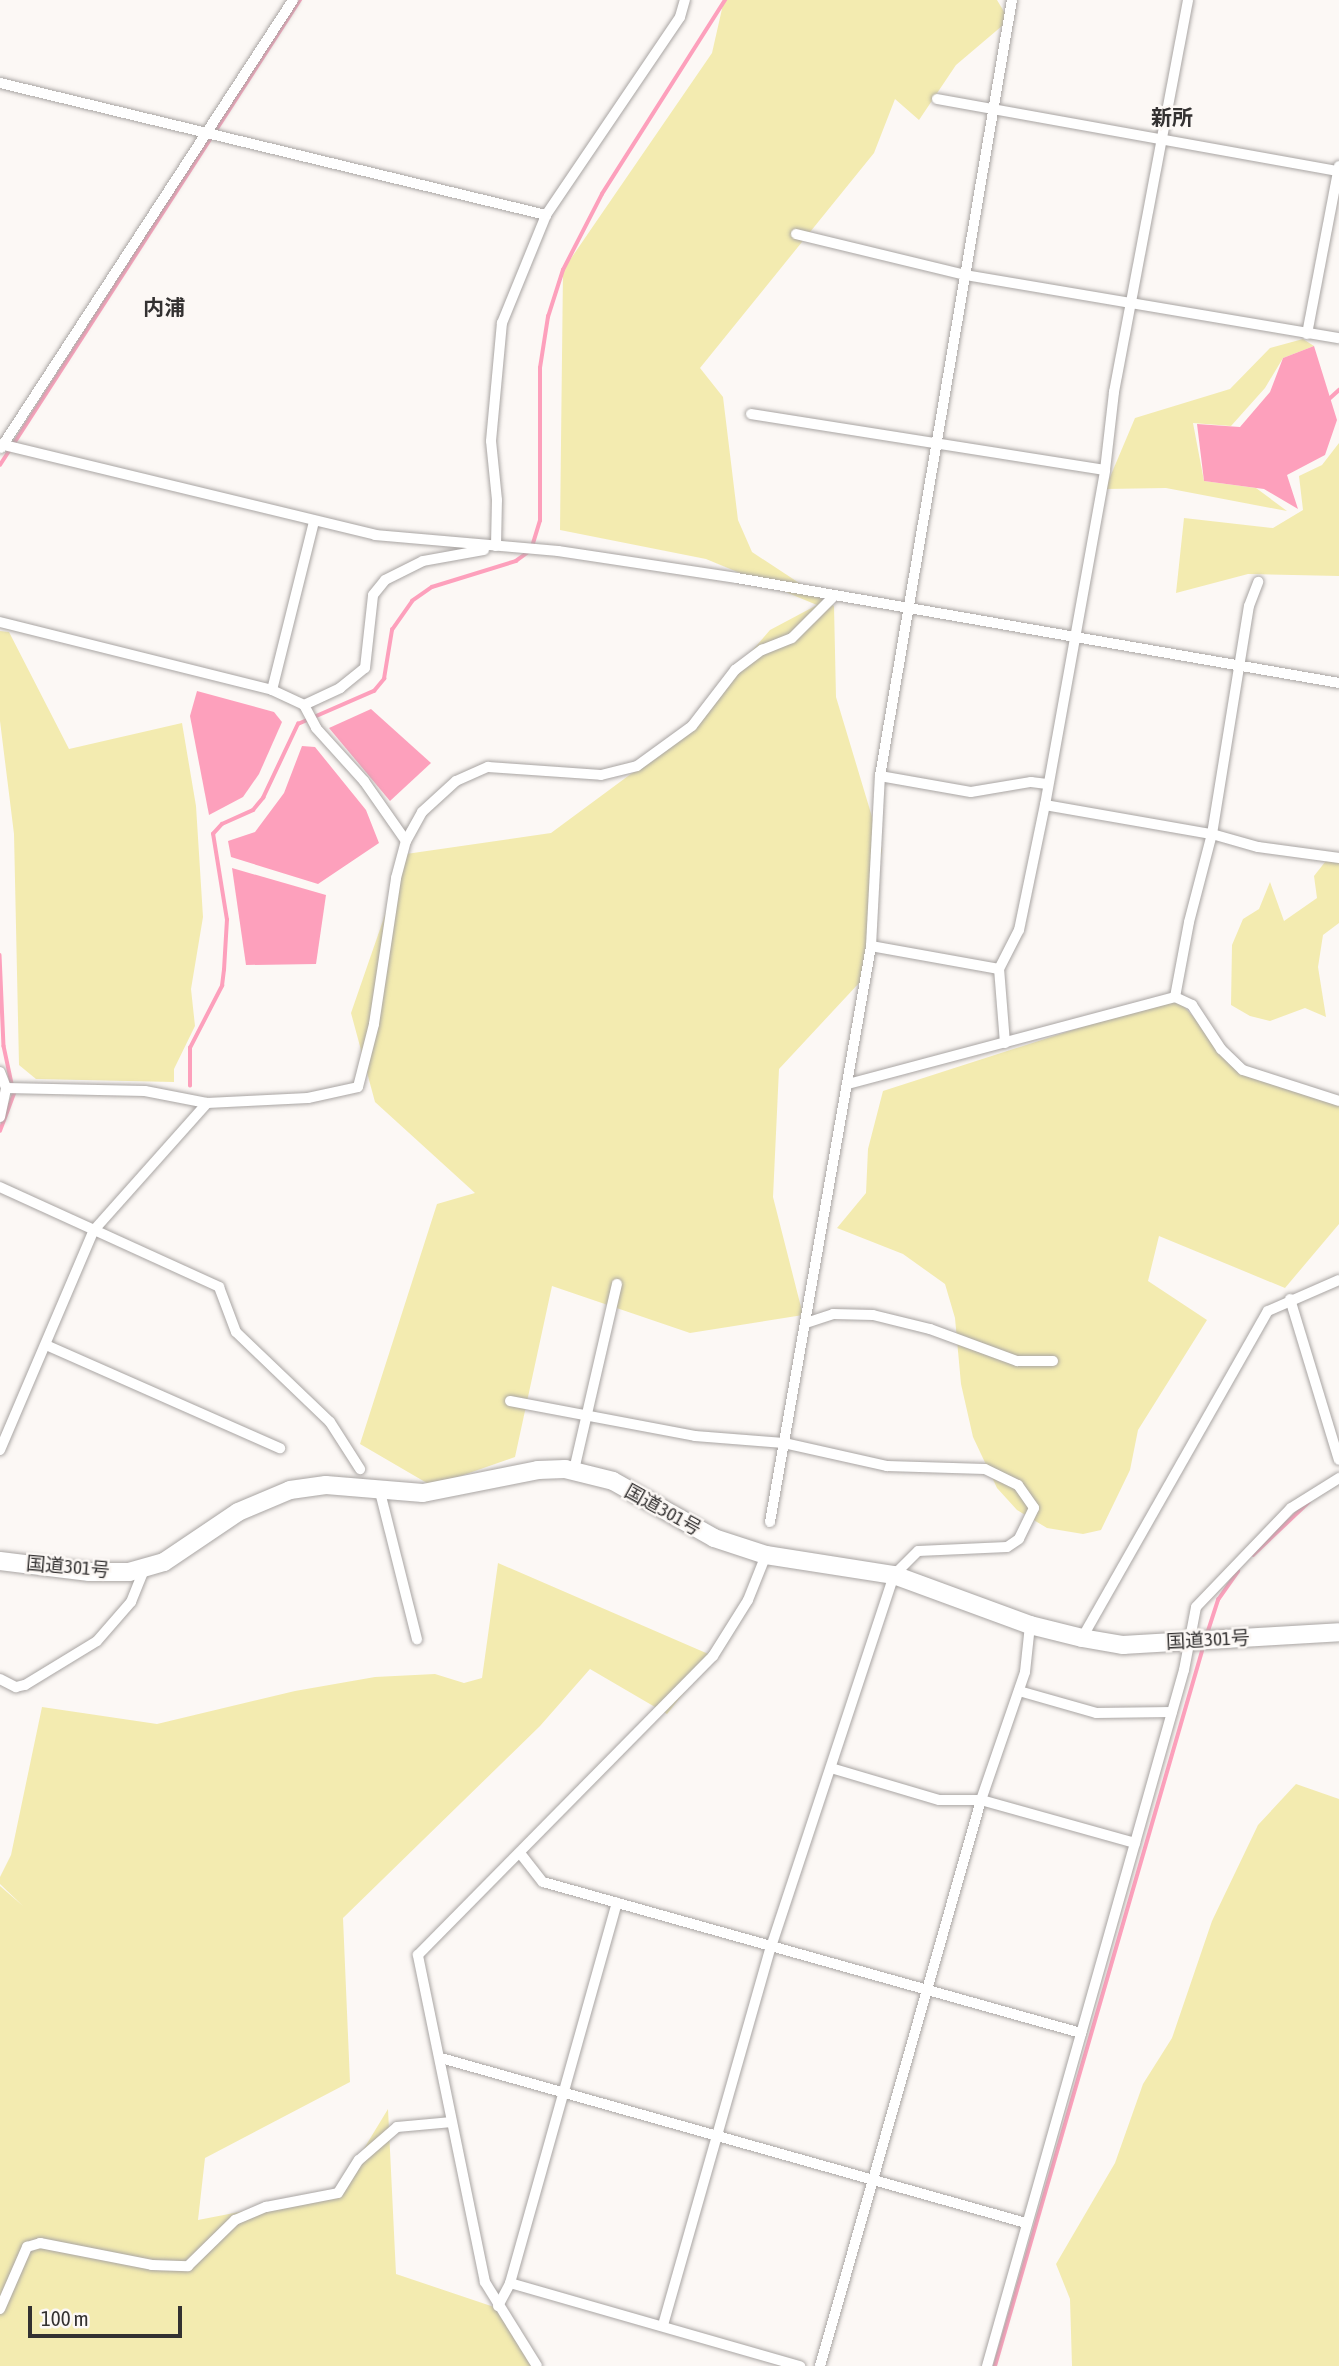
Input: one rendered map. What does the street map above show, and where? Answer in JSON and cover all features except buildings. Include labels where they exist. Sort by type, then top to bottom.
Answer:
[{"type":"highway","name":"国道301号","points":[[0,1561],[89,1572],[145,1568],[186,1550],[238,1512],[273,1496],[326,1485],[380,1492],[423,1493],[538,1469],[574,1470],[613,1481],[689,1527],[766,1555],[894,1575],[1030,1625],[1082,1638],[1123,1645],[1339,1632]]},
{"type":"street","points":[[293,0],[1,446],[314,522],[432,543],[496,546],[737,578],[833,597],[1339,682]]},
{"type":"street","points":[[496,546],[497,500],[491,441],[496,358],[502,323],[546,215],[680,17],[685,0]]},
{"type":"street","points":[[770,1522],[871,946],[880,776],[1013,0]]},
{"type":"street","points":[[1004,1044],[999,969],[1019,930],[1045,805],[1046,785],[1188,0]]},
{"type":"street","points":[[0,83],[546,215]]},
{"type":"street","points":[[937,99],[1339,169],[1307,334]]},
{"type":"street","points":[[796,234],[965,275],[1133,301],[1339,338]]},
{"type":"street","points":[[751,414],[1105,470]]},
{"type":"street","points":[[272,690],[314,522]]},
{"type":"street","points":[[304,705],[340,688],[365,668],[373,595],[385,580],[424,561],[496,546]]},
{"type":"street","points":[[1175,997],[1212,834],[1238,666],[1258,582]]},
{"type":"street","points":[[6,1088],[145,1091],[207,1103],[342,1094],[361,1084],[378,1000],[382,949],[406,841],[422,812],[473,770],[504,767],[611,775],[654,757],[692,726],[736,670],[762,650],[792,638],[833,597]]},
{"type":"street","points":[[0,622],[272,690],[304,705],[316,728],[364,781],[406,841]]},
{"type":"street","points":[[880,776],[971,792],[1031,782],[1046,785]]},
{"type":"street","points":[[1045,805],[1212,834],[1258,847],[1339,858]]},
{"type":"street","points":[[871,946],[999,969]]},
{"type":"street","points":[[848,1084],[1175,997],[1192,1005],[1221,1049],[1243,1070],[1339,1101]]},
{"type":"street","points":[[0,1072],[6,1088],[0,1117]]},
{"type":"street","points":[[0,1450],[94,1230],[207,1103]]},
{"type":"street","points":[[0,1187],[219,1287],[236,1332],[330,1422],[360,1469]]},
{"type":"street","points":[[1082,1638],[1268,1311],[1290,1299],[1339,1280]]},
{"type":"street","points":[[574,1470],[584,1416],[617,1284]]},
{"type":"street","points":[[1290,1299],[1339,1460]]},
{"type":"street","points":[[806,1322],[833,1314],[873,1315],[930,1329],[1017,1361],[1053,1361]]},
{"type":"street","points":[[46,1345],[280,1448]]},
{"type":"street","points":[[510,1401],[695,1436],[784,1443],[887,1466],[985,1468],[1007,1477],[1031,1497],[1032,1520],[1019,1539],[1007,1547],[918,1551],[894,1575],[771,1946],[663,2326]]},
{"type":"street","points":[[987,2366],[1172,1712],[1196,1607],[1229,1568],[1291,1508],[1339,1478]]},
{"type":"street","points":[[380,1492],[417,1639]]},
{"type":"street","points":[[537,2366],[485,2282],[418,1955],[713,1656],[736,1623],[766,1555]]},
{"type":"street","points":[[0,1679],[16,1687],[25,1685],[97,1641],[141,1586],[145,1568]]},
{"type":"street","points":[[820,2366],[981,1800],[1019,1691],[1030,1625]]},
{"type":"street","points":[[1019,1691],[1096,1713],[1172,1712]]},
{"type":"street","points":[[831,1768],[939,1800],[981,1800],[1135,1843]]},
{"type":"street","points":[[520,1853],[543,1881],[1081,2033]]},
{"type":"street","points":[[498,2306],[510,2283],[617,1903]]},
{"type":"street","points":[[441,2058],[1026,2223]]},
{"type":"street","points":[[0,2309],[27,2247],[40,2243],[152,2265],[188,2266],[235,2220],[266,2207],[338,2193],[359,2160],[397,2127],[452,2122]]},
{"type":"street","points":[[510,2283],[800,2366]]},
{"type":"shaded area","points":[[724,0],[997,0],[1009,20],[956,65],[919,120],[895,99],[874,153],[700,368],[723,397],[738,520],[752,552],[834,606],[836,697],[882,850],[860,982],[779,1069],[773,1197],[803,1315],[690,1333],[552,1286],[515,1457],[432,1486],[360,1444],[437,1204],[475,1193],[375,1102],[351,1013],[406,854],[551,833],[670,745],[770,630],[817,605],[706,559],[560,530],[563,270],[712,53]]},
{"type":"shaded area","points":[[1303,339],[1314,346],[1283,358],[1265,388],[1231,426],[1193,423],[1204,481],[1256,488],[1287,511],[1166,488],[1105,489],[1135,418],[1230,389],[1270,348]]},
{"type":"shaded area","points":[[1314,346],[1337,420],[1325,455],[1287,475],[1298,509],[1264,489],[1204,481],[1197,424],[1240,427],[1270,392],[1283,358]]},
{"type":"shaded area","points":[[1339,443],[1339,576],[1248,574],[1176,593],[1184,518],[1273,528],[1303,510],[1299,476],[1322,465]]},
{"type":"shaded area","points":[[0,631],[9,632],[69,749],[182,723],[196,806],[203,917],[191,989],[195,1026],[174,1069],[174,1082],[36,1079],[19,1065],[14,834],[0,721]]},
{"type":"shaded area","points":[[197,691],[274,712],[282,722],[259,774],[243,797],[209,815],[190,716]]},
{"type":"shaded area","points":[[371,709],[431,763],[390,801],[329,728]]},
{"type":"shaded area","points":[[302,746],[315,747],[366,810],[379,843],[318,884],[231,857],[228,841],[255,832],[284,793]]},
{"type":"shaded area","points":[[1329,857],[1339,859],[1339,923],[1323,935],[1318,967],[1326,1017],[1305,1008],[1270,1021],[1250,1016],[1231,1005],[1232,945],[1243,919],[1259,909],[1270,882],[1284,921],[1317,898],[1314,876]]},
{"type":"shaded area","points":[[232,868],[326,895],[316,964],[246,965]]},
{"type":"shaded area","points":[[1175,997],[1243,1070],[1339,1099],[1339,1224],[1285,1288],[1159,1236],[1148,1281],[1207,1320],[1138,1430],[1130,1470],[1101,1530],[1083,1534],[1047,1528],[1017,1510],[997,1488],[973,1437],[961,1384],[955,1318],[945,1284],[903,1254],[837,1228],[866,1193],[868,1149],[883,1091]]},
{"type":"shaded area","points":[[498,1563],[713,1656],[667,1714],[590,1669],[540,1726],[343,1918],[350,2082],[205,2158],[198,2220],[337,2193],[388,2109],[396,2274],[503,2310],[533,2366],[0,2366],[0,1886],[23,1906],[0,1884],[0,1877],[11,1855],[42,1707],[157,1724],[295,1691],[375,1677],[435,1674],[464,1683],[482,1678]]},
{"type":"shaded area","points":[[1296,1784],[1339,1799],[1339,2366],[1072,2366],[1070,2299],[1056,2264],[1115,2163],[1143,2084],[1172,2038],[1212,1921],[1258,1825]]},
{"type":"waterway","points":[[0,465],[300,0]]},
{"type":"waterway","points":[[190,1086],[190,1048],[222,986],[224,970],[227,920],[213,834],[222,824],[253,810],[263,798],[298,724],[374,691],[384,679],[392,630],[412,601],[432,587],[516,561],[531,550],[540,521],[540,368],[548,317],[563,270],[602,194],[725,0]]},
{"type":"waterway","points":[[1328,400],[1339,390]]},
{"type":"waterway","points":[[0,955],[4,1046],[12,1084]]},
{"type":"waterway","points":[[0,1131],[15,1091]]},
{"type":"waterway","points":[[1253,1555],[1308,1503]]},
{"type":"waterway","points":[[1208,1631],[1218,1600],[1238,1571]]},
{"type":"waterway","points":[[995,2366],[1202,1651]]},
{"type":"district","name":"新所","points":[[1172,117]]},
{"type":"district","name":"内浦","points":[[164,307]]}]
